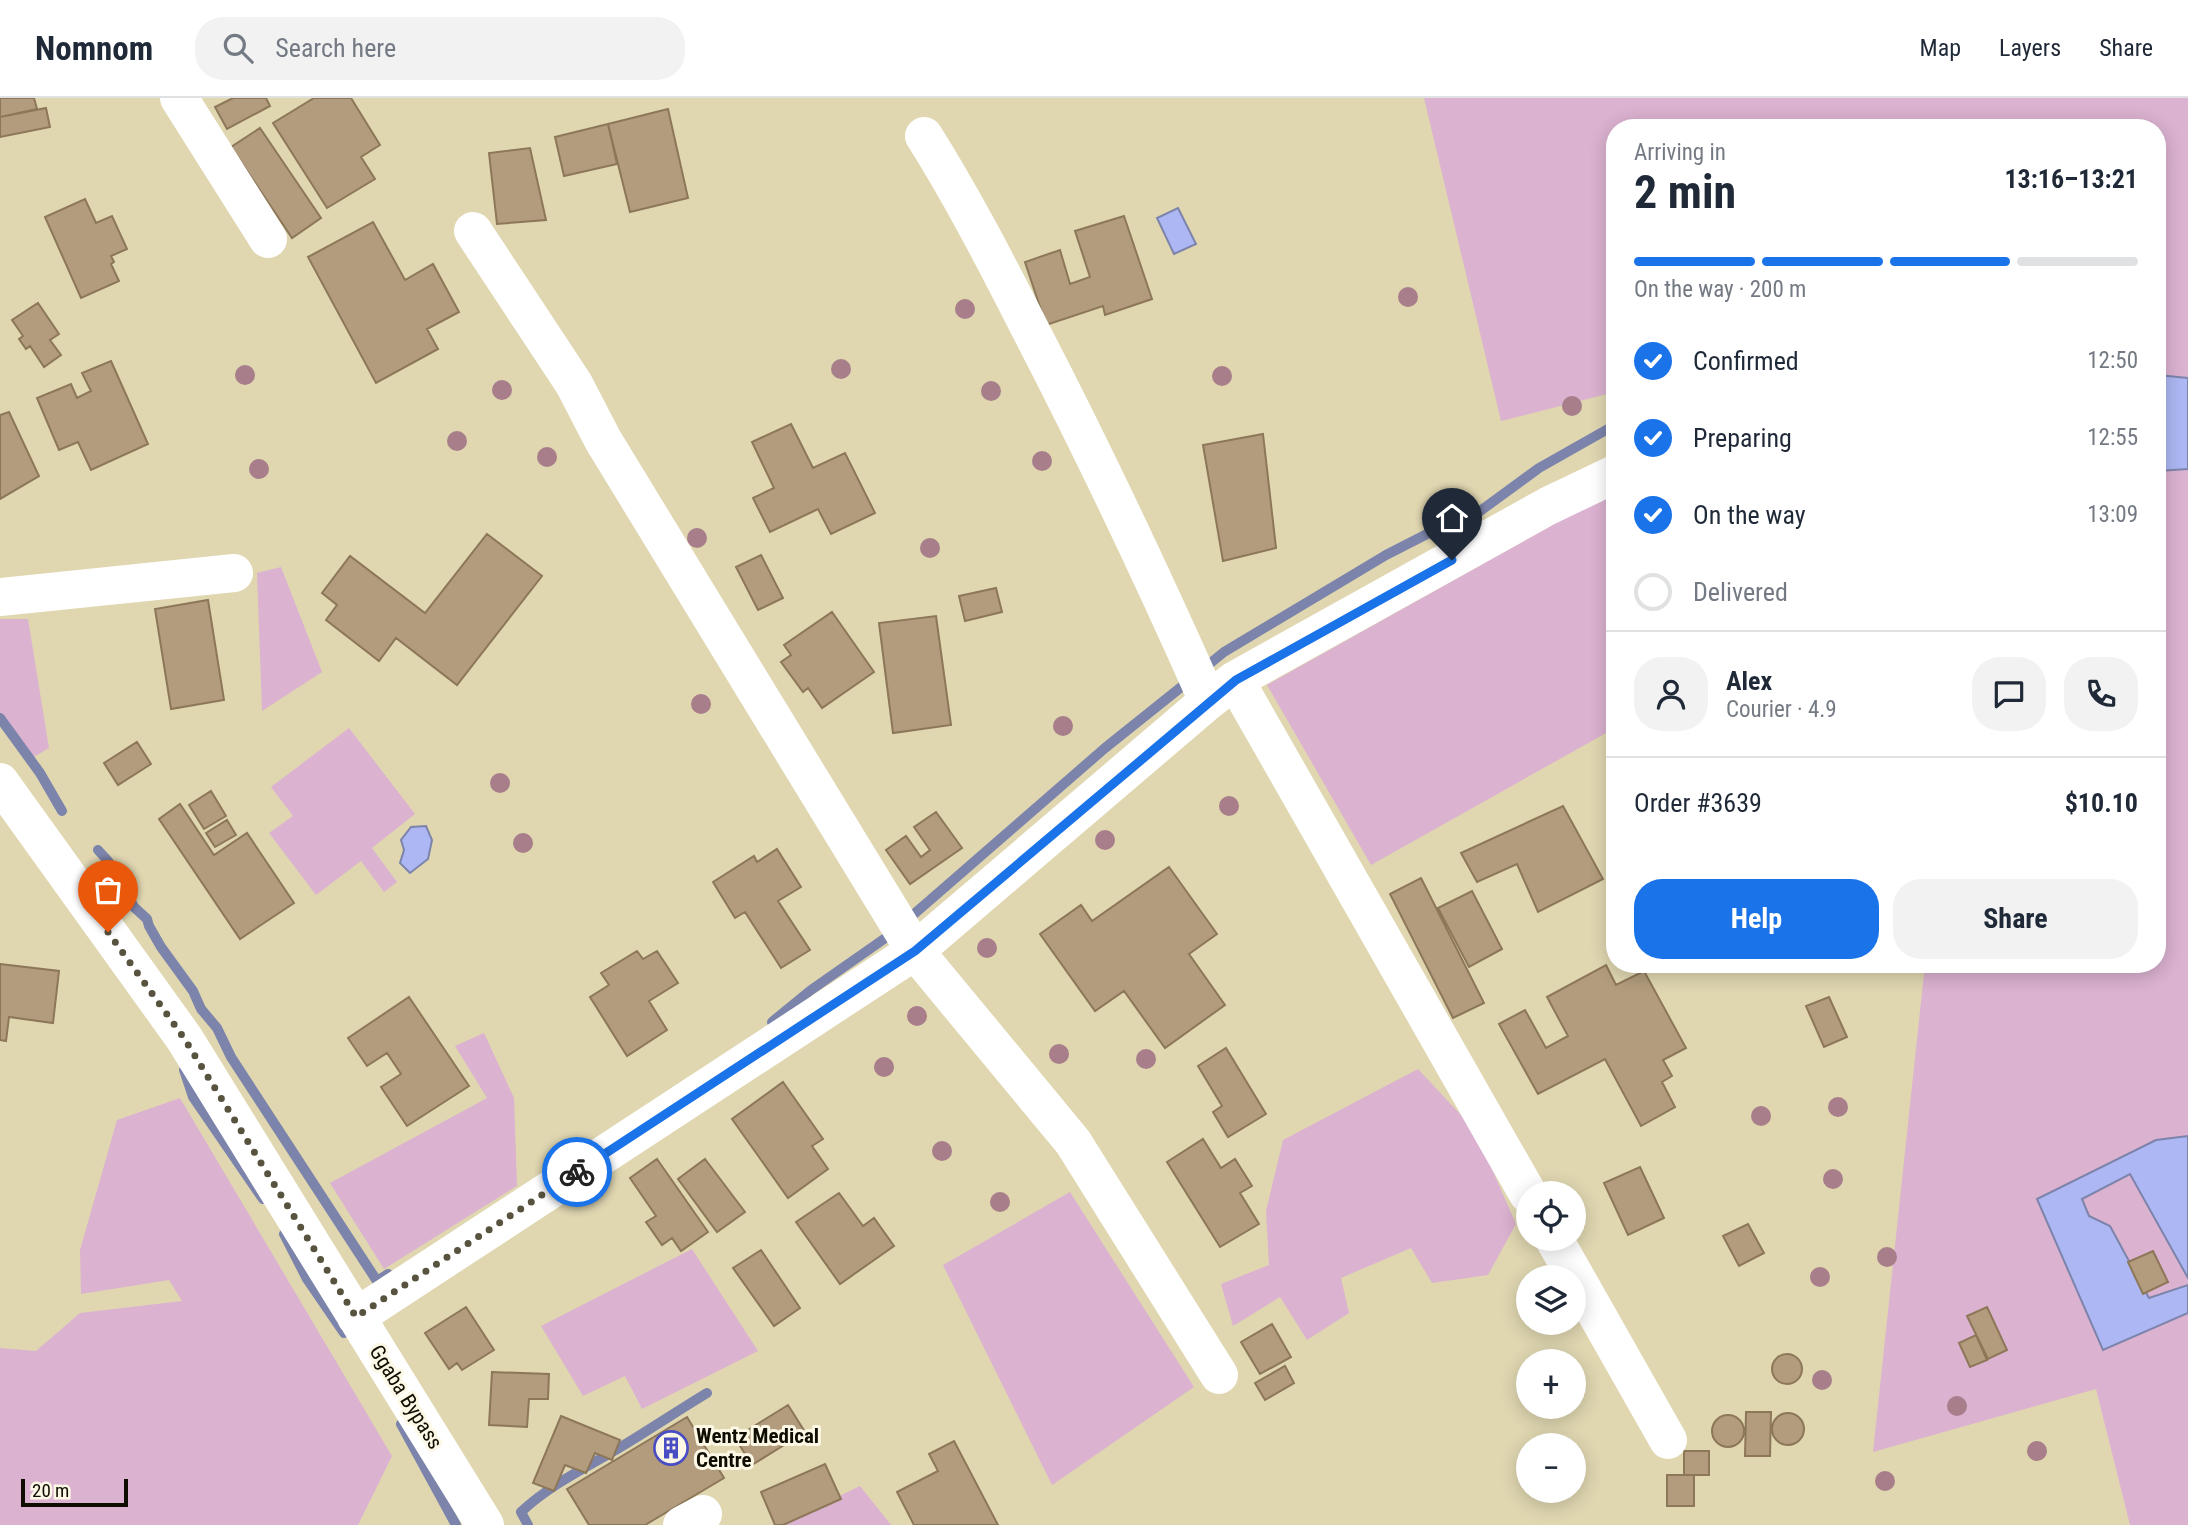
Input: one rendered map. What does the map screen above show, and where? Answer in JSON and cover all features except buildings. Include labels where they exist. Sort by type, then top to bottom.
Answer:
[{"type":"street","points":[[179,98],[268,239]]},
{"type":"street","points":[[925,136],[988,248],[1222,691],[1520,1181]]},
{"type":"street","points":[[473,231],[574,384],[603,440],[915,951],[1073,1142],[1219,1375]]},
{"type":"street","points":[[356,1317],[915,951],[1222,691],[1548,506],[1606,478]]},
{"type":"street","points":[[0,597],[234,573]]},
{"type":"street","name":"Ggaba Bypass","points":[[0,782],[184,1038],[485,1525]]},
{"type":"street","points":[[1561,1251],[1668,1440]]},
{"type":"shaded area","points":[[1424,98],[2188,98],[2188,1525],[2130,1525],[2096,1389],[1873,1452],[1924,973],[2166,973],[2166,119],[1606,119],[1606,394],[1501,421]]},
{"type":"shaded area","points":[[1606,495],[1606,733],[1371,865],[1267,685]]},
{"type":"shaded area","points":[[281,567],[322,672],[262,711],[257,573]]},
{"type":"shaded area","points":[[0,619],[28,619],[49,748],[27,761],[0,714]]},
{"type":"shaded area","points":[[349,728],[415,814],[372,848],[397,882],[384,892],[361,861],[316,895],[269,833],[293,816],[271,787]]},
{"type":"shaded area","points":[[484,1033],[514,1098],[517,1186],[384,1269],[330,1183],[487,1098],[455,1046]]},
{"type":"shaded area","points":[[1418,1069],[1475,1130],[1516,1224],[1488,1275],[1432,1283],[1411,1248],[1341,1278],[1349,1313],[1307,1340],[1280,1297],[1233,1326],[1221,1284],[1269,1265],[1266,1211],[1283,1140]]},
{"type":"shaded area","points":[[180,1098],[392,1456],[358,1525],[0,1525],[0,1348],[36,1351],[80,1313],[182,1301],[169,1280],[81,1294],[80,1250],[117,1120]]},
{"type":"shaded area","points":[[1070,1192],[1194,1387],[1052,1485],[943,1265]]},
{"type":"shaded area","points":[[692,1249],[758,1351],[642,1409],[625,1376],[583,1396],[541,1326]]},
{"type":"shaded area","points":[[860,1486],[891,1525],[780,1525]]},
{"type":"water","points":[[1178,208],[1196,244],[1174,254],[1157,218]]},
{"type":"water","points":[[2166,376],[2188,378],[2188,469],[2166,470]]},
{"type":"water","points":[[426,826],[432,840],[428,859],[410,873],[400,863],[404,850],[401,840],[411,827]]},
{"type":"water","points":[[2188,1136],[2188,1278],[2130,1174],[2082,1199],[2089,1216],[2110,1226],[2149,1298],[2188,1285],[2188,1313],[2103,1350],[2037,1199],[2156,1140]]},
{"type":"waterway","points":[[1202,670],[1224,652],[1386,555],[1429,533],[1472,517],[1539,468],[1606,430]]},
{"type":"waterway","points":[[906,921],[1105,748],[1190,680]]},
{"type":"waterway","points":[[0,718],[40,773],[62,811]]},
{"type":"waterway","points":[[98,850],[108,861],[134,907],[147,919],[161,947],[193,991],[201,1009],[217,1028],[231,1057],[377,1281],[388,1274]]},
{"type":"waterway","points":[[772,1022],[811,990],[894,932]]},
{"type":"waterway","points":[[184,1070],[193,1097],[263,1199]]},
{"type":"waterway","points":[[284,1234],[307,1279],[344,1333]]},
{"type":"waterway","points":[[528,1525],[521,1512],[545,1492],[707,1393]]},
{"type":"waterway","points":[[401,1424],[456,1525]]},
{"type":"way so far","points":[[108,932],[184,1038],[356,1317],[577,1172]]},
{"type":"place","name":"Wentz Medical Centre","points":[[671,1448]]},
{"type":"route","points":[[577,1172],[915,951],[1236,680],[1452,560]]}]
